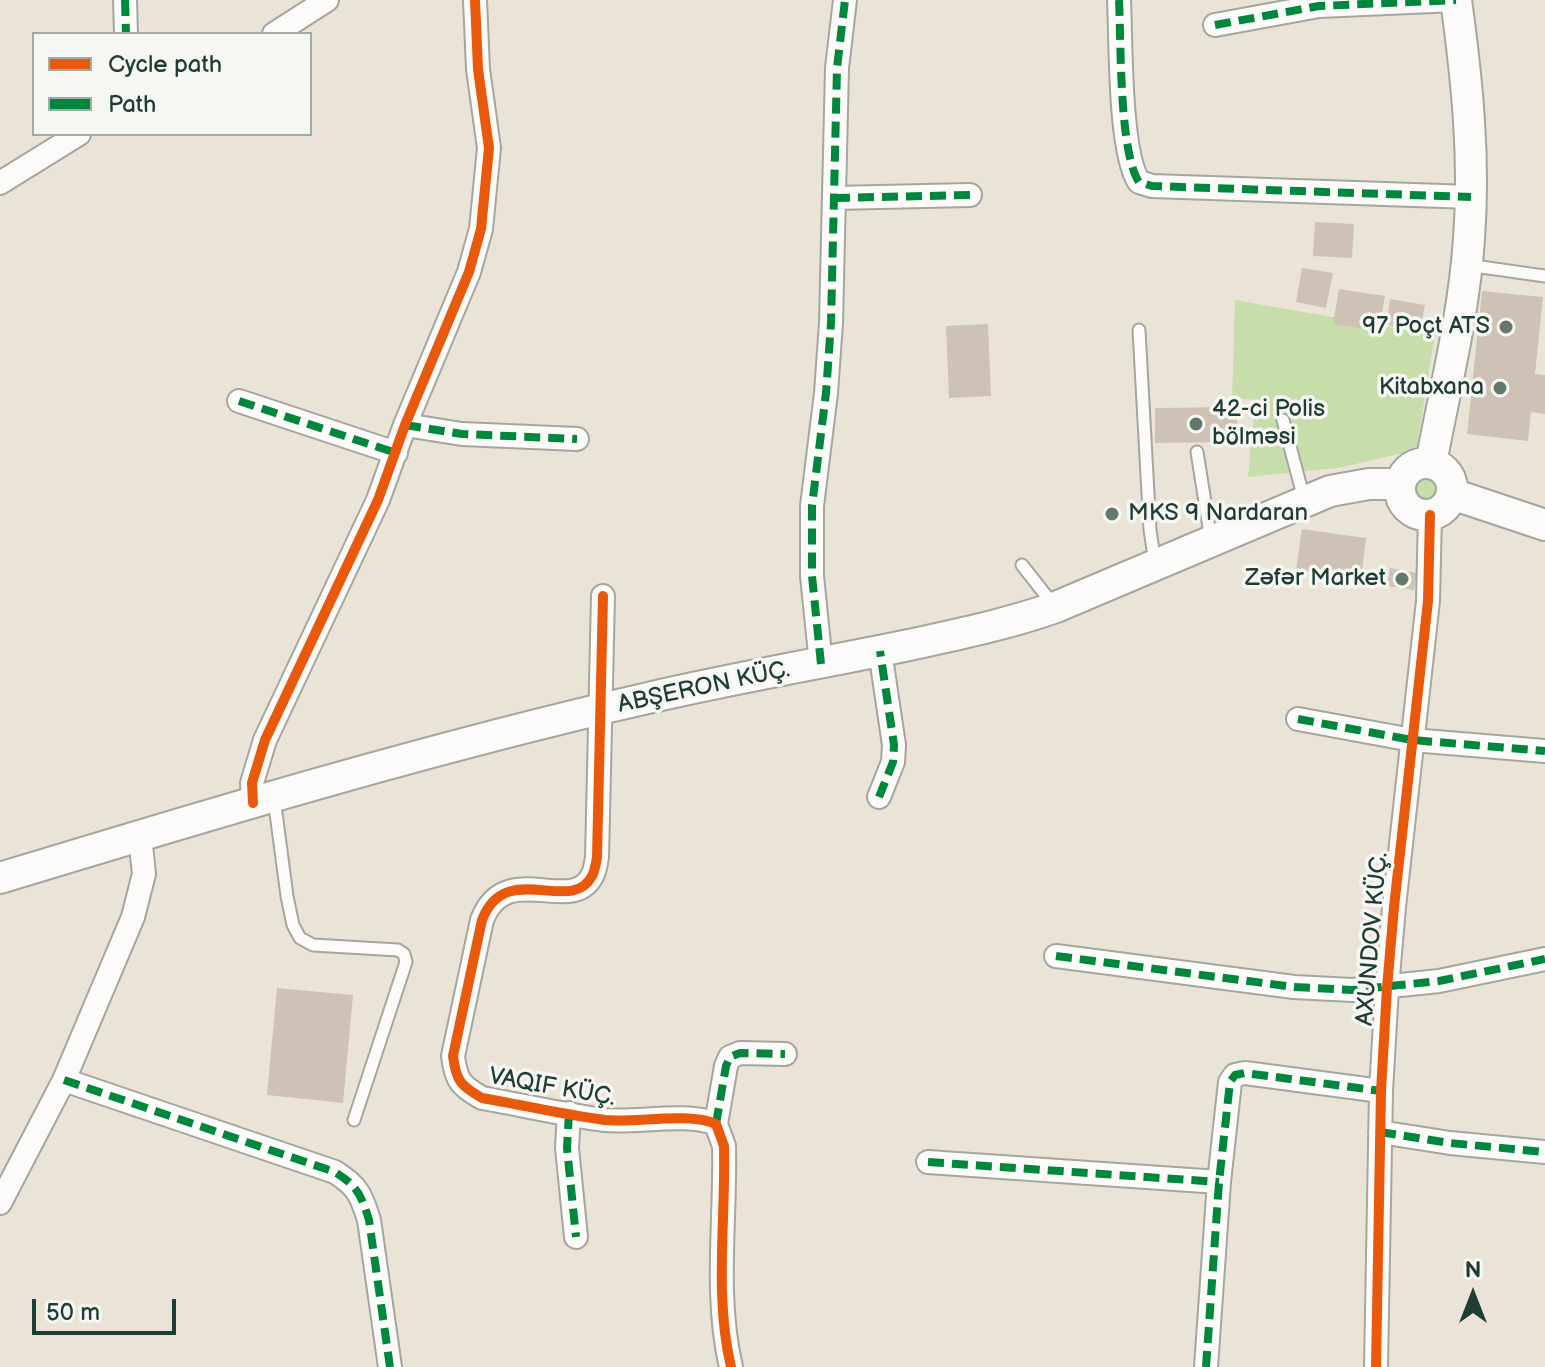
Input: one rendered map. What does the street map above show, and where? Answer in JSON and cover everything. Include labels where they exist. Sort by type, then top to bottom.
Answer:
[{"type":"main road","points":[[1431,463],[1466,265],[1471,197],[1468,101],[1456,0]]},
{"type":"main road","points":[[1423,462],[1431,463],[1446,471],[1452,494],[1445,508],[1430,515],[1414,512],[1407,507],[1400,484],[1408,469],[1423,462]]},
{"type":"main road","name":"ABŞERON KÜÇ.","points":[[0,878],[264,800],[602,709],[986,628],[1056,607],[1305,500],[1347,487],[1400,484]]},
{"type":"main road","points":[[1452,494],[1545,525]]},
{"type":"street","points":[[125,0],[126,32]]},
{"type":"street","points":[[277,32],[327,0]]},
{"type":"street","points":[[264,800],[252,783],[265,740],[378,500],[405,425],[469,272],[481,229],[489,148],[478,69],[475,0]]},
{"type":"street","points":[[821,664],[811,541],[812,506],[831,323],[837,68],[845,0]]},
{"type":"street","points":[[1119,0],[1124,114],[1130,161],[1139,182],[1152,186],[1471,197]]},
{"type":"street","points":[[1215,25],[1319,6],[1456,0]]},
{"type":"street","points":[[0,183],[76,136]]},
{"type":"street","points":[[834,198],[970,195]]},
{"type":"street","points":[[239,401],[396,453]]},
{"type":"street","points":[[405,425],[462,434],[577,439]]},
{"type":"street","name":"AXUNDOV KÜÇ.","points":[[1376,1367],[1381,1091],[1387,988],[1428,601],[1430,515]]},
{"type":"street","points":[[602,709],[603,596]]},
{"type":"street","points":[[879,797],[893,762],[894,745],[880,651]]},
{"type":"street","name":"VAQIF KÜÇ.","points":[[602,709],[597,857],[592,875],[582,887],[569,891],[509,891],[497,896],[488,905],[482,920],[453,1056],[455,1074],[465,1089],[482,1098],[632,1122],[696,1119],[716,1124]]},
{"type":"street","points":[[1298,719],[1412,740],[1545,751]]},
{"type":"street","points":[[0,1203],[64,1080],[133,917],[144,874],[140,836]]},
{"type":"street","points":[[1056,956],[1294,987],[1352,990],[1439,981],[1545,959]]},
{"type":"street","points":[[731,1367],[722,1298],[724,1146],[716,1124],[726,1066],[730,1057],[740,1053],[785,1054]]},
{"type":"street","points":[[1206,1367],[1219,1182],[1230,1082],[1235,1075],[1245,1073],[1381,1091]]},
{"type":"street","points":[[64,1080],[335,1172],[352,1183],[362,1197],[369,1220],[390,1367]]},
{"type":"street","points":[[569,1113],[567,1148],[576,1237]]},
{"type":"street","points":[[1380,1132],[1450,1143],[1545,1152]]},
{"type":"street","points":[[928,1162],[1219,1182]]},
{"type":"lane","points":[[1466,265],[1545,276]]},
{"type":"lane","points":[[1139,330],[1150,530],[1155,564]]},
{"type":"lane","points":[[1283,420],[1305,500]]},
{"type":"lane","points":[[1197,452],[1211,541]]},
{"type":"lane","points":[[1022,565],[1056,607]]},
{"type":"lane","points":[[264,800],[293,925],[300,938],[313,945],[398,950],[404,954],[406,962],[354,1120]]},
{"type":"green space","points":[[1235,300],[1435,335],[1417,445],[1408,452],[1338,468],[1248,477],[1255,400],[1232,398]]},
{"type":"green space","points":[[1426,474],[1436,479],[1441,489],[1436,499],[1426,504],[1416,499],[1411,489],[1416,479]]},
{"type":"building","points":[[1315,222],[1354,224],[1352,258],[1313,256]]},
{"type":"building","points":[[1302,268],[1333,273],[1326,308],[1296,302]]},
{"type":"building","points":[[1339,289],[1385,296],[1379,331],[1333,324]]},
{"type":"building","points":[[1482,291],[1543,297],[1535,374],[1545,375],[1545,414],[1531,412],[1528,441],[1467,434]]},
{"type":"building","points":[[1390,299],[1425,305],[1420,331],[1386,325]]},
{"type":"building","points":[[988,324],[991,396],[949,398],[946,326]]},
{"type":"building","points":[[1237,407],[1237,442],[1155,443],[1155,408]]},
{"type":"building","points":[[1302,529],[1366,538],[1361,579],[1296,570]]},
{"type":"building","points":[[1390,568],[1417,573],[1414,590],[1387,586]]},
{"type":"building","points":[[277,988],[353,995],[343,1103],[267,1095]]},
{"type":"marked path","points":[[125,0],[126,32]]},
{"type":"marked path","points":[[821,664],[812,576],[812,506],[831,323],[837,68],[845,0]]},
{"type":"marked path","points":[[1119,0],[1124,122],[1132,167],[1139,182],[1152,186],[1471,197]]},
{"type":"marked path","points":[[1215,25],[1319,6],[1456,0]]},
{"type":"marked path","points":[[834,198],[970,195]]},
{"type":"marked path","points":[[239,401],[396,453]]},
{"type":"marked path","points":[[405,425],[462,434],[577,439]]},
{"type":"marked path","points":[[879,797],[893,762],[894,745],[880,651]]},
{"type":"marked path","points":[[1298,719],[1412,740],[1545,751]]},
{"type":"marked path","points":[[1056,956],[1294,987],[1352,990],[1439,981],[1545,959]]},
{"type":"marked path","points":[[716,1124],[730,1057],[740,1053],[785,1054]]},
{"type":"marked path","points":[[1206,1367],[1219,1182],[1230,1082],[1235,1075],[1245,1073],[1381,1091]]},
{"type":"marked path","points":[[64,1080],[335,1172],[353,1186],[361,1197],[369,1220],[390,1367]]},
{"type":"marked path","points":[[569,1113],[567,1148],[576,1237]]},
{"type":"marked path","points":[[1380,1132],[1450,1143],[1545,1152]]},
{"type":"marked path","points":[[928,1162],[1219,1182]]},
{"type":"cycle path","points":[[253,803],[252,783],[265,740],[378,500],[405,425],[469,272],[481,229],[489,148],[478,69],[475,0]]},
{"type":"cycle path","points":[[1376,1367],[1381,1091],[1387,988],[1428,601],[1430,515]]},
{"type":"cycle path","points":[[603,596],[597,857],[594,872],[582,887],[569,891],[522,889],[506,893],[493,902],[482,920],[453,1056],[454,1064],[461,1082],[482,1098],[605,1120],[677,1118],[716,1124],[724,1146],[722,1285],[731,1367]]},
{"type":"place","name":"97 Poçt ATS","points":[[1506,327]]},
{"type":"place","name":"Kitabxana","points":[[1500,388]]},
{"type":"place","name":"42-ci Polis bölməsi","points":[[1196,424]]},
{"type":"place","name":"MKS 9 Nardaran","points":[[1112,514]]},
{"type":"place","name":"Zəfər Market","points":[[1402,579]]}]
